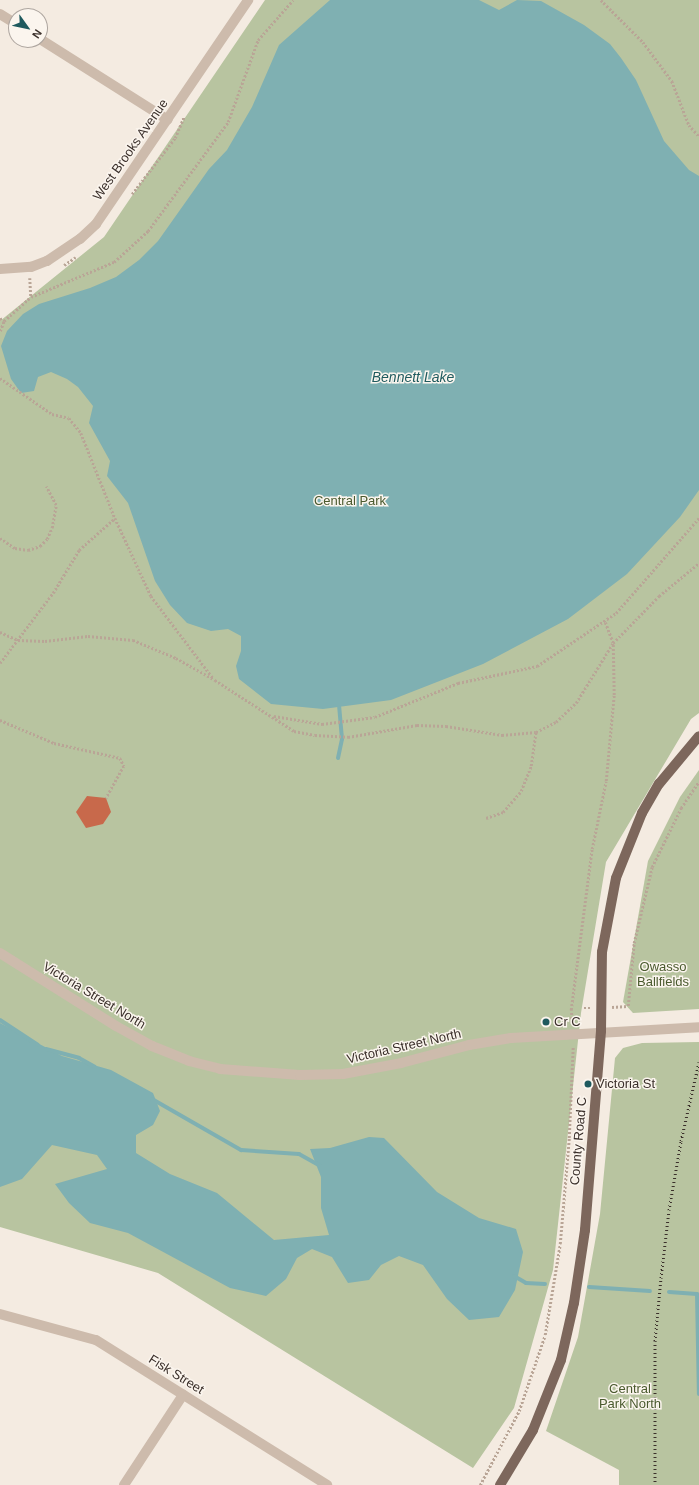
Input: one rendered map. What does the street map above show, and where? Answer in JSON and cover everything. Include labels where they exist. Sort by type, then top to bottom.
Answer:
[{"type":"main road","name":"County Road C","points":[[500,1485],[533,1430],[561,1360],[574,1303],[585,1230],[602,1031],[602,952],[608,909],[618,871],[642,813],[659,784],[699,736]]},
{"type":"street","name":"West Brooks Avenue","points":[[0,269],[31,267],[47,261],[80,239],[96,224],[248,0]]},
{"type":"street","points":[[48,45],[168,120]]},
{"type":"street","name":"Victoria Street North","points":[[0,953],[116,1026],[152,1046],[188,1062],[220,1069],[300,1075],[343,1074],[401,1063],[469,1045],[602,1031],[699,1028]]},
{"type":"street","name":"Fisk Street","points":[[0,1314],[96,1340],[326,1485]]},
{"type":"street","points":[[124,1485],[183,1395]]},
{"type":"path","points":[[0,331],[4,322],[31,297],[114,262],[148,231],[228,122],[258,40],[293,0]]},
{"type":"path","points":[[602,0],[643,42],[672,81],[689,125],[699,136]]},
{"type":"path","points":[[30,277],[31,297]]},
{"type":"path","points":[[0,318],[4,322]]},
{"type":"path","points":[[0,378],[52,414],[69,418],[81,433],[115,518],[151,596],[215,680]]},
{"type":"path","points":[[0,538],[15,548],[28,550],[40,546],[47,539],[52,528],[56,505],[46,486]]},
{"type":"path","points":[[0,663],[54,593],[79,550],[115,518]]},
{"type":"path","points":[[272,716],[322,724],[375,717],[458,683],[536,666],[605,622],[699,518]]},
{"type":"path","points":[[0,632],[18,640],[45,641],[88,636],[134,640],[176,658],[215,680],[294,731],[336,738],[417,725],[446,726],[502,735],[536,732],[556,722],[576,703],[613,643],[659,596],[699,563]]},
{"type":"path","points":[[480,1485],[519,1411],[545,1335],[560,1244],[569,1138],[573,1034],[572,1002],[592,849],[606,780],[614,695],[613,643],[605,622]]},
{"type":"path","points":[[0,720],[54,743],[120,758],[124,766],[119,779],[106,798]]},
{"type":"path","points":[[486,818],[504,812],[521,791],[531,766],[536,732]]},
{"type":"path","points":[[628,1006],[634,942],[652,867],[681,808],[699,781]]},
{"type":"green space","name":"Central Park","points":[[265,0],[699,0],[699,713],[691,719],[606,862],[581,1013],[553,1270],[514,1408],[473,1468],[158,1273],[0,1227],[0,321],[104,237]]},
{"type":"green space","name":"Owasso Ballfields","points":[[699,770],[699,1009],[633,1013],[623,1002],[648,861],[680,797]]},
{"type":"green space","name":"Central Park North","points":[[699,1042],[699,1485],[619,1485],[619,1470],[546,1431],[578,1337],[600,1214],[615,1058],[623,1048],[642,1043]]},
{"type":"water","name":"Bennett Lake","points":[[330,0],[479,0],[499,10],[517,0],[541,1],[584,25],[610,44],[621,58],[636,80],[664,141],[689,170],[699,176],[699,490],[680,517],[627,574],[568,619],[483,664],[391,700],[323,709],[271,704],[239,679],[236,666],[241,651],[241,636],[228,629],[211,631],[187,623],[170,605],[155,581],[128,503],[107,476],[110,461],[89,423],[93,406],[78,387],[67,379],[51,372],[38,377],[34,391],[21,393],[11,379],[1,346],[7,331],[23,314],[39,304],[90,288],[116,277],[139,260],[158,241],[209,169],[227,150],[252,107],[279,45]]},
{"type":"water","points":[[0,1023],[62,1056],[111,1070],[153,1093],[160,1111],[153,1125],[136,1135],[136,1153],[170,1174],[217,1193],[274,1240],[329,1235],[321,1208],[321,1177],[310,1149],[330,1148],[369,1137],[384,1138],[437,1192],[479,1218],[516,1229],[523,1252],[515,1290],[499,1317],[469,1320],[447,1299],[423,1265],[399,1256],[381,1265],[369,1280],[348,1283],[332,1257],[312,1249],[297,1258],[286,1279],[266,1296],[230,1288],[128,1233],[90,1223],[69,1203],[55,1184],[107,1169],[97,1155],[52,1145],[22,1179],[0,1187]]},
{"type":"building","points":[[87,796],[106,798],[111,812],[103,824],[86,828],[76,812]]},
{"type":"waterway","points":[[338,758],[342,739],[339,707]]},
{"type":"waterway","points":[[0,1020],[38,1045]]},
{"type":"waterway","points":[[46,1049],[79,1058],[95,1067]]},
{"type":"waterway","points":[[152,1099],[241,1150],[299,1154],[319,1165]]},
{"type":"waterway","points":[[514,1276],[526,1283],[545,1284]]},
{"type":"waterway","points":[[589,1287],[650,1291]]},
{"type":"waterway","points":[[669,1292],[697,1294],[699,1394]]},
{"type":"railway","points":[[655,1485],[655,1341],[661,1278],[669,1210],[681,1141],[699,1062]]},
{"type":"place","name":"Cr C","points":[[546,1022]]},
{"type":"place","name":"Victoria St","points":[[588,1084]]}]
